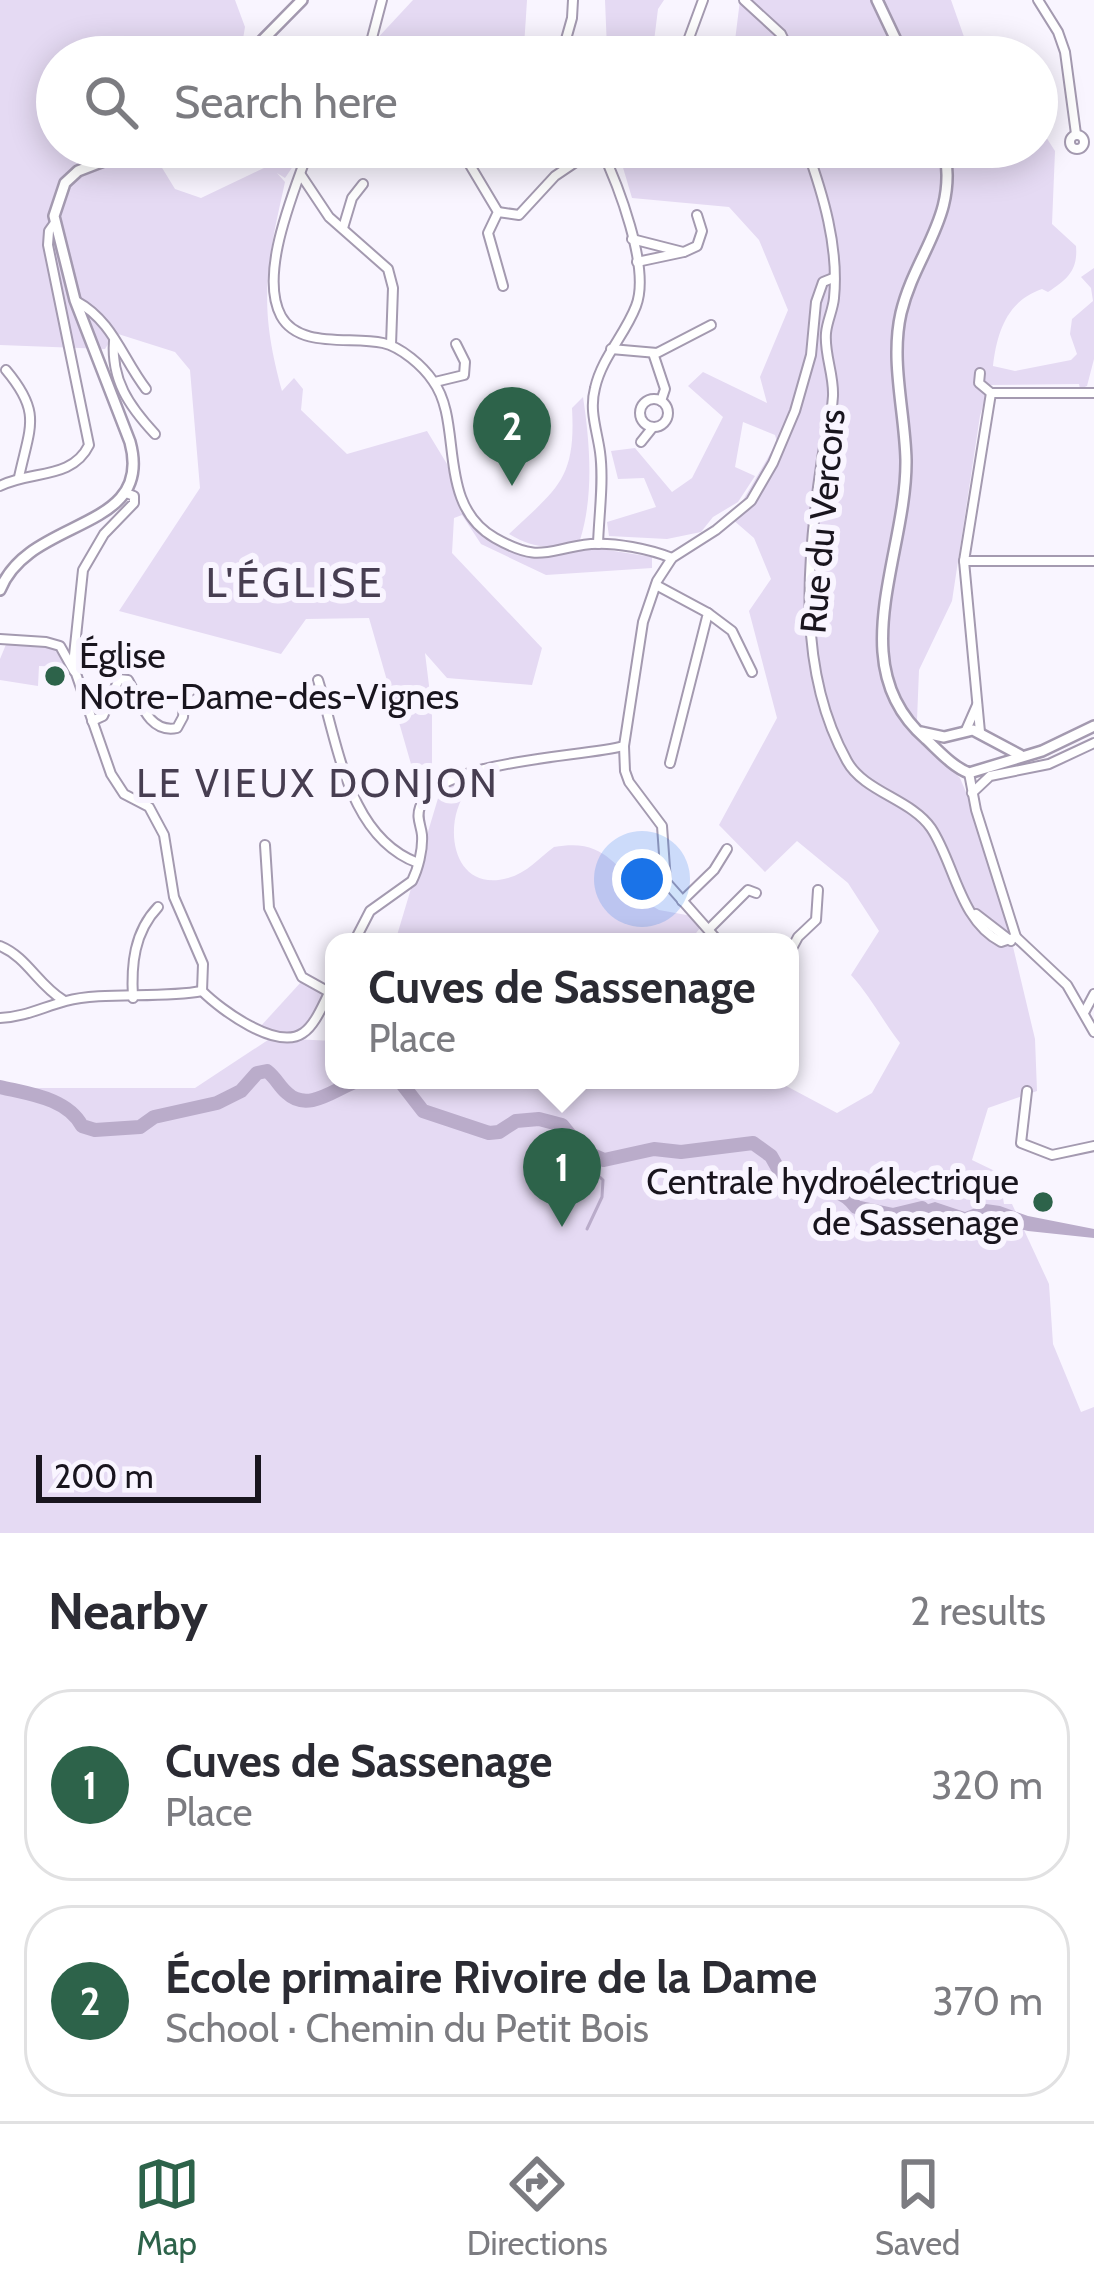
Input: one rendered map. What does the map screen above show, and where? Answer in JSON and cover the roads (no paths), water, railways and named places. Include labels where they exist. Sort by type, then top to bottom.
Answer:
[{"type":"main road","points":[[267,36],[302,0]]},
{"type":"main road","points":[[877,0],[894,36]]},
{"type":"main road","points":[[0,590],[13,566],[31,548],[113,507],[127,493],[135,462],[75,300],[54,224],[58,197],[71,176],[83,168]]},
{"type":"main road","points":[[948,168],[945,205],[905,301],[897,342],[906,462],[881,648],[892,700],[911,726],[969,773],[1094,726]]},
{"type":"main road","points":[[911,726],[926,735],[980,732],[1024,756]]},
{"type":"main road","points":[[951,759],[950,751],[961,733]]},
{"type":"main road","points":[[986,767],[993,751],[991,742]]},
{"type":"street","points":[[373,36],[382,0]]},
{"type":"street","points":[[567,36],[573,0]]},
{"type":"street","points":[[690,36],[703,0]]},
{"type":"street","points":[[744,0],[782,36]]},
{"type":"street","points":[[1038,0],[1057,36]]},
{"type":"street","points":[[1058,39],[1085,137]]},
{"type":"street","points":[[302,168],[281,227],[274,291],[288,326],[308,337],[391,346],[435,382],[458,491],[488,535],[539,555],[598,544],[672,557]]},
{"type":"street","points":[[472,168],[498,212]]},
{"type":"street","points":[[498,212],[519,215],[567,168]]},
{"type":"street","points":[[598,544],[601,454],[593,401],[611,349],[639,298],[632,239],[607,168]]},
{"type":"street","name":"Rue du Vercors","points":[[813,168],[830,223],[835,298],[826,329],[834,390],[822,460],[809,634],[812,662],[834,735],[850,767],[929,825],[952,880],[975,914],[1067,985],[1094,1032]]},
{"type":"street","points":[[300,173],[312,197],[388,268],[393,288],[391,346]]},
{"type":"street","points":[[343,230],[352,198],[363,184]]},
{"type":"street","points":[[498,212],[488,233],[503,286]]},
{"type":"street","points":[[637,262],[698,245],[702,231],[697,214]]},
{"type":"street","points":[[0,486],[19,477],[68,469],[89,445],[48,245],[54,224]]},
{"type":"street","points":[[632,239],[684,252]]},
{"type":"street","points":[[713,933],[664,876],[662,826],[626,775],[624,746],[643,622],[655,585],[672,557],[722,526],[751,501],[762,482],[795,412],[811,355],[816,302],[823,283],[833,278]]},
{"type":"street","points":[[75,300],[115,333],[123,355],[146,389]]},
{"type":"street","points":[[611,349],[653,353],[711,326]]},
{"type":"street","points":[[115,333],[113,361],[121,389],[155,434]]},
{"type":"street","points":[[435,382],[464,374],[465,362],[456,344]]},
{"type":"street","points":[[653,353],[665,389],[661,401]]},
{"type":"street","points":[[6,370],[27,395],[31,423],[19,477]]},
{"type":"street","points":[[980,373],[980,383],[991,393],[1094,391]]},
{"type":"street","points":[[980,732],[964,561],[991,393]]},
{"type":"street","points":[[641,442],[667,420],[668,410],[661,401]]},
{"type":"street","points":[[652,428],[640,412],[645,403],[661,401]]},
{"type":"street","points":[[75,672],[74,630],[83,570],[104,534],[134,503],[134,496],[127,493]]},
{"type":"street","points":[[964,561],[1094,561]]},
{"type":"street","points":[[655,585],[732,631],[752,672]]},
{"type":"street","points":[[670,763],[708,613]]},
{"type":"street","points":[[0,639],[60,646],[75,672],[111,774],[124,794],[149,808],[164,835],[174,897],[203,964],[202,991]]},
{"type":"street","points":[[92,721],[103,716],[119,679],[128,680],[154,726],[164,731],[177,728],[185,691],[190,691]]},
{"type":"street","points":[[318,680],[360,813],[378,838],[418,863]]},
{"type":"street","points":[[961,733],[980,698]]},
{"type":"street","points":[[971,795],[990,776],[1049,764],[1094,743]]},
{"type":"street","points":[[358,933],[364,917],[406,888],[418,863],[422,803],[454,778],[482,769],[624,746]]},
{"type":"street","points":[[969,773],[971,795],[1013,939]]},
{"type":"street","points":[[265,845],[269,908],[302,977],[325,985]]},
{"type":"street","points":[[682,901],[728,849]]},
{"type":"street","points":[[709,928],[748,890],[756,893]]},
{"type":"street","points":[[799,936],[815,923],[818,890]]},
{"type":"street","points":[[134,998],[133,954],[148,917],[158,907]]},
{"type":"street","points":[[0,946],[22,958],[40,983],[64,1001]]},
{"type":"street","points":[[0,1018],[44,1012],[64,1001],[202,991],[224,1011],[281,1038],[307,1030],[325,1000]]},
{"type":"street","points":[[1085,1011],[1094,994]]},
{"type":"street","points":[[1027,1091],[1022,1143],[1052,1155],[1094,1146]]},
{"type":"waterway","points":[[0,1087],[57,1103],[82,1126],[95,1130],[140,1127],[154,1117],[217,1103],[241,1091],[257,1073],[267,1071],[296,1099],[314,1100],[341,1089]]},
{"type":"waterway","points":[[406,1089],[423,1111],[489,1133],[516,1121],[539,1119],[562,1125],[583,1151],[604,1160],[654,1149],[681,1152],[753,1143],[771,1156],[785,1181],[833,1190],[856,1207],[893,1215],[922,1208]]},
{"type":"waterway","points":[[583,1151],[591,1169],[603,1180],[602,1197],[587,1229]]},
{"type":"place","name":"École primaire Rivoire de la Dame","points":[[512,486]]},
{"type":"place","name":"Église Notre-Dame-des-Vignes","points":[[55,676]]},
{"type":"place","name":"Centrale hydroélectrique de Sassenage","points":[[1043,1202]]},
{"type":"place","name":"Cuves de Sassenage","points":[[562,1227]]},
{"type":"district","name":"L'ÉGLISE","points":[[295,582]]},
{"type":"district","name":"LE VIEUX DONJON","points":[[318,783]]}]
